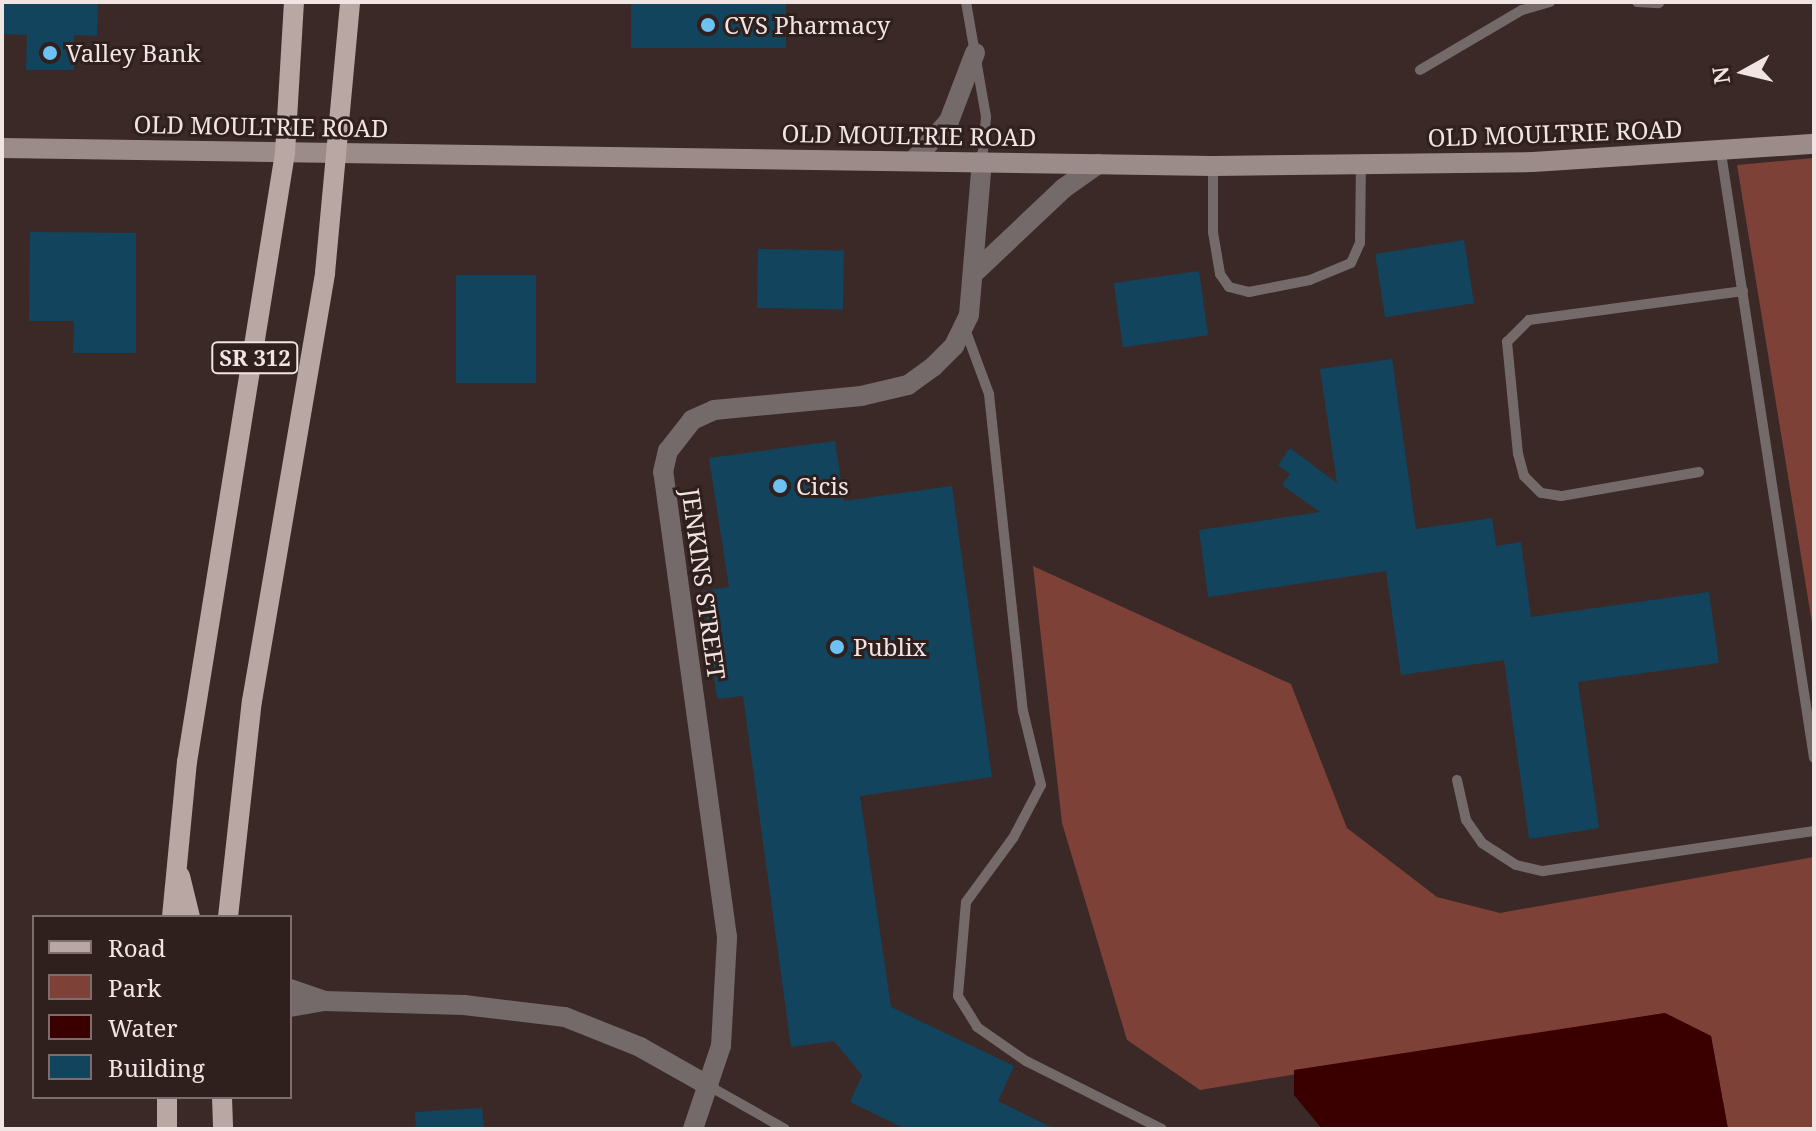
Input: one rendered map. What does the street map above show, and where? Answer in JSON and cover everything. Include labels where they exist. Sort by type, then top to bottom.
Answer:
[{"type":"main road","name":"SR 312","points":[[172,915],[176,856],[285,153],[294,2]]},
{"type":"main road","name":"SR 312","points":[[229,915],[252,701],[325,273],[340,154],[350,2]]},
{"type":"main road","name":"OLD MOULTRIE ROAD","points":[[2,148],[1213,166],[1361,165],[1721,153],[1814,144]]},
{"type":"main road","points":[[176,856],[190,915]]},
{"type":"main road","points":[[167,1099],[167,1129]]},
{"type":"main road","points":[[222,1099],[223,1129]]},
{"type":"street","points":[[913,161],[949,121],[975,53]]},
{"type":"street","points":[[965,329],[973,274],[982,161]]},
{"type":"street","points":[[973,274],[1064,188],[1098,164]]},
{"type":"street","name":"JENKINS STREET","points":[[693,1129],[709,1086],[727,995],[727,937],[663,472],[668,451],[692,420],[714,410],[861,396],[908,385],[933,367],[965,329]]},
{"type":"street","points":[[292,1004],[324,1001],[464,1005],[565,1017],[640,1047],[709,1086]]},
{"type":"lane","points":[[966,2],[986,117],[982,161]]},
{"type":"lane","points":[[1420,70],[1522,10],[1550,2]]},
{"type":"lane","points":[[1637,2],[1659,3]]},
{"type":"lane","points":[[1721,153],[1814,758]]},
{"type":"lane","points":[[1213,166],[1213,232],[1220,274],[1229,287],[1249,292],[1310,280],[1351,263],[1360,243],[1361,165]]},
{"type":"lane","points":[[1699,472],[1561,496],[1541,493],[1524,476],[1518,454],[1507,342],[1529,320],[1743,291]]},
{"type":"lane","points":[[965,329],[989,394],[1023,711],[1041,785],[1013,838],[966,902],[958,996],[977,1027],[1026,1061],[1162,1129]]},
{"type":"lane","points":[[1457,780],[1466,820],[1482,843],[1516,865],[1543,871],[1814,831]]},
{"type":"lane","points":[[709,1086],[785,1129]]},
{"type":"green space","points":[[1814,158],[1814,635],[1737,165]]},
{"type":"green space","points":[[1033,566],[1291,684],[1347,828],[1437,897],[1500,913],[1814,857],[1814,1129],[1728,1129],[1711,1036],[1665,1013],[1200,1090],[1127,1040],[1062,823]]},
{"type":"water","points":[[1665,1013],[1711,1036],[1728,1129],[1322,1129],[1294,1095],[1294,1070]]},
{"type":"building","name":"Valley Bank","points":[[2,2],[98,2],[97,36],[74,35],[74,70],[26,70],[27,35],[2,34]]},
{"type":"building","name":"CVS Pharmacy","points":[[631,2],[786,2],[786,48],[631,48]]},
{"type":"building","points":[[30,232],[136,233],[136,353],[73,353],[74,321],[29,321]]},
{"type":"building","points":[[1464,240],[1474,303],[1385,317],[1375,254]]},
{"type":"building","points":[[758,249],[844,251],[843,309],[757,308]]},
{"type":"building","points":[[1199,271],[1208,335],[1123,347],[1114,283]]},
{"type":"building","points":[[456,275],[536,275],[536,383],[456,383]]},
{"type":"building","points":[[1392,359],[1416,529],[1492,518],[1496,546],[1521,542],[1531,617],[1709,592],[1719,663],[1578,682],[1599,828],[1529,839],[1504,660],[1401,675],[1386,571],[1208,597],[1199,530],[1320,512],[1282,485],[1290,474],[1278,465],[1290,448],[1337,483],[1320,369]]},
{"type":"building","points":[[835,441],[844,501],[952,486],[992,777],[860,796],[891,1007],[1014,1066],[998,1101],[1055,1129],[906,1129],[850,1102],[862,1075],[834,1041],[791,1047],[743,696],[717,699],[703,591],[729,587],[709,458]]},
{"type":"building","points":[[482,1108],[484,1129],[416,1129],[415,1112]]},
{"type":"place","name":"CVS Pharmacy","points":[[708,25]]},
{"type":"place","name":"Valley Bank","points":[[50,53]]},
{"type":"place","name":"Cicis","points":[[780,486]]},
{"type":"place","name":"Publix","points":[[837,647]]}]
